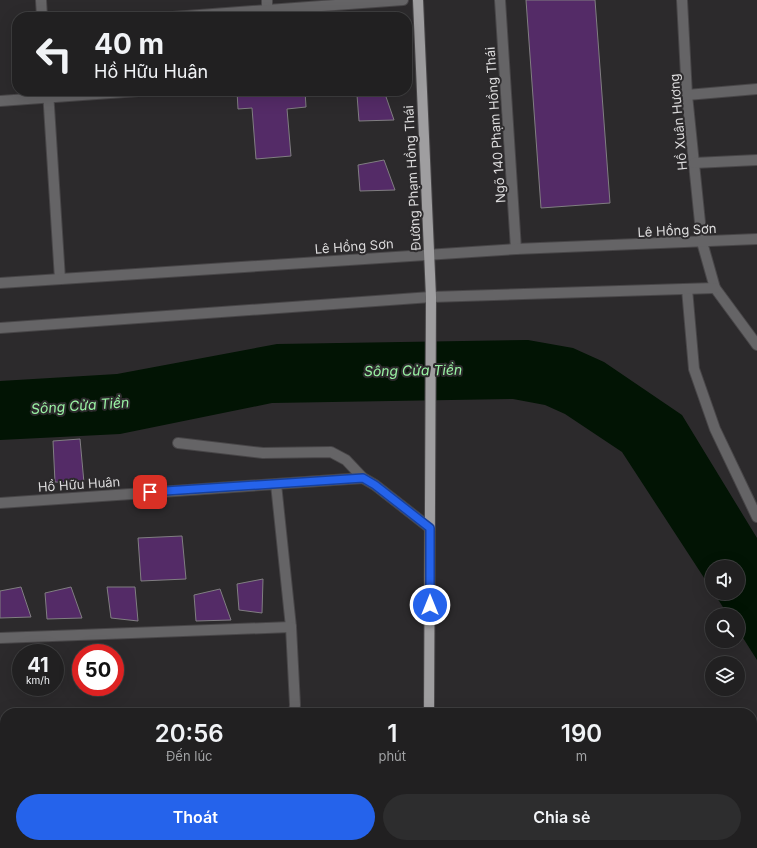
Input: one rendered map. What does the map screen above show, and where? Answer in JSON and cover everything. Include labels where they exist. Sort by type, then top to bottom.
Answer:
[{"type":"main road","name":"Đường Phạm Hồng Thái","points":[[418,0],[431,297],[429,416],[430,528]]},
{"type":"main road","points":[[429,708],[430,528]]},
{"type":"street","points":[[41,0],[42,12]]},
{"type":"street","points":[[266,0],[267,10]]},
{"type":"street","points":[[240,12],[403,0]]},
{"type":"street","name":"Ngõ 140 Phạm Hồng Thái","points":[[500,0],[516,249]]},
{"type":"street","name":"Hồ Xuân Hương","points":[[682,0],[687,95],[702,242],[715,288]]},
{"type":"street","points":[[687,95],[757,89]]},
{"type":"street","points":[[0,101],[34,96]]},
{"type":"street","points":[[48,96],[60,279]]},
{"type":"street","points":[[694,163],[757,160]]},
{"type":"street","name":"Lê Hồng Sơn","points":[[0,282],[516,249],[757,239]]},
{"type":"street","points":[[687,288],[694,369],[716,429],[757,517]]},
{"type":"street","points":[[0,328],[431,297],[715,288],[757,345]]},
{"type":"street","points":[[178,443],[263,453],[331,452],[346,460],[363,478],[375,485],[430,528]]},
{"type":"street","name":"Hồ Hữu Huân","points":[[0,503],[363,478]]},
{"type":"street","points":[[276,484],[291,627],[295,708]]},
{"type":"street","points":[[0,638],[291,627]]},
{"type":"water","name":"Sông Cửa Tiền","points":[[528,340],[573,348],[604,362],[682,415],[757,538],[757,660],[745,641],[745,608],[724,608],[718,600],[745,600],[745,560],[705,560],[705,579],[622,452],[565,414],[545,405],[513,399],[272,403],[120,434],[0,440],[0,381],[117,374],[277,344]]},
{"type":"building","points":[[526,0],[595,0],[610,203],[541,208]]},
{"type":"building","points":[[237,96],[305,96],[306,107],[287,109],[291,156],[256,159],[252,108],[238,109]]},
{"type":"building","points":[[357,96],[386,96],[394,120],[359,121]]},
{"type":"building","points":[[384,160],[395,190],[360,191],[358,165]]},
{"type":"building","points":[[80,439],[84,483],[55,482],[53,441]]},
{"type":"building","points":[[182,536],[186,579],[141,581],[138,538]]},
{"type":"building","points":[[263,579],[262,613],[239,610],[237,584]]},
{"type":"building","points":[[21,587],[31,617],[0,618],[0,591]]},
{"type":"building","points":[[71,587],[82,618],[47,619],[45,593]]},
{"type":"building","points":[[107,587],[135,587],[138,621],[111,618]]},
{"type":"building","points":[[220,589],[231,620],[196,621],[194,595]]},
{"type":"route","points":[[150,492],[363,478],[375,485],[430,528],[430,605]]}]
